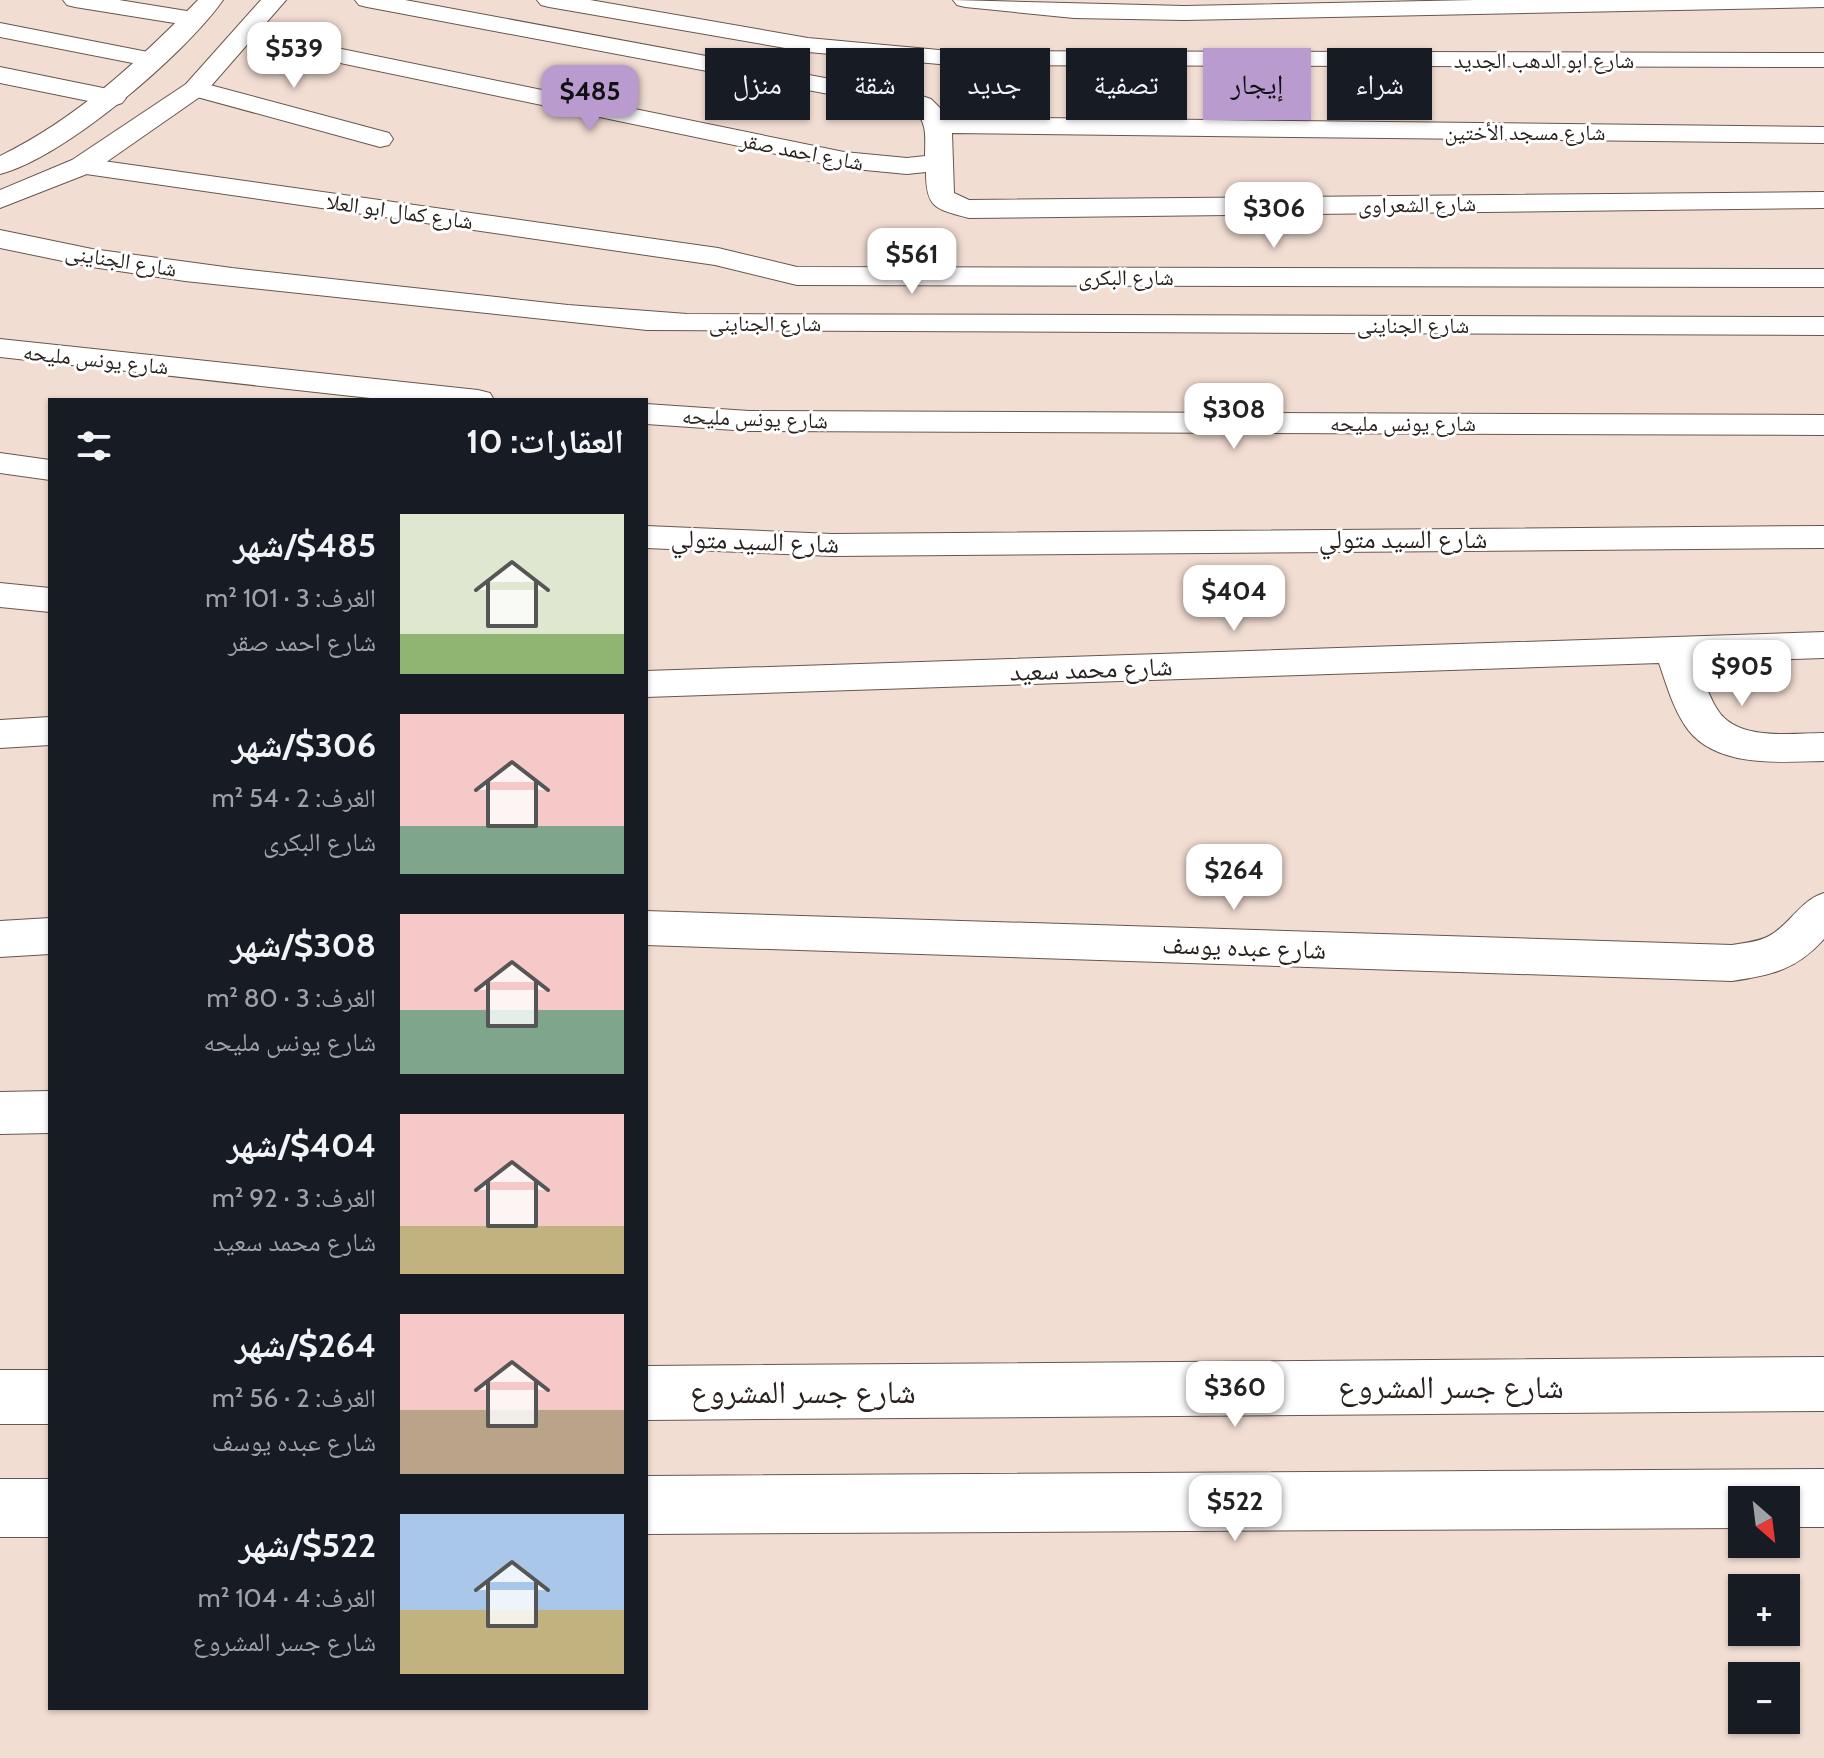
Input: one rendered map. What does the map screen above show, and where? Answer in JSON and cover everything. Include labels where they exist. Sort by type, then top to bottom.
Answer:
[{"type":"street","points":[[75,0],[193,19]]},
{"type":"street","points":[[0,166],[59,136],[113,98],[211,0]]},
{"type":"street","points":[[0,200],[82,166],[195,89],[274,0]]},
{"type":"street","points":[[367,0],[922,104],[935,115],[938,125]]},
{"type":"street","name":"شارع ابو الدهب الجديد","points":[[549,0],[808,45],[950,58],[1821,63]]},
{"type":"street","points":[[965,0],[1074,11],[1184,13],[1824,0]]},
{"type":"street","points":[[0,30],[153,60],[215,67]]},
{"type":"street","name":"شارع احمد صقر","points":[[244,36],[859,163],[907,166],[939,163]]},
{"type":"street","points":[[0,75],[113,98]]},
{"type":"street","points":[[195,89],[380,139]]},
{"type":"street","name":"شارع مسجد الأختين","points":[[938,125],[1824,135]]},
{"type":"street","name":"شارع الشعراوى","points":[[938,125],[940,196],[950,204],[969,209],[1824,200]]},
{"type":"street","name":"شارع كمال ابو العلا","points":[[82,166],[718,257]]},
{"type":"street","name":"شارع الجناينى","points":[[0,239],[113,260],[252,279],[610,320],[1824,326]]},
{"type":"street","name":"شارع البكرى","points":[[718,257],[797,276],[1824,278]]},
{"type":"street","name":"شارع يونس مليحه","points":[[0,348],[460,398]]},
{"type":"street","name":"شارع يونس مليحه","points":[[648,414],[749,421],[1824,425]]},
{"type":"street","points":[[0,463],[48,470]]},
{"type":"street","name":"شارع السيد متولي","points":[[648,537],[832,545],[1824,537]]},
{"type":"street","points":[[0,595],[48,600]]},
{"type":"street","name":"شارع محمد سعيد","points":[[648,684],[1824,645]]},
{"type":"street","points":[[1673,649],[1704,722],[1722,734],[1741,743],[1824,747]]},
{"type":"street","points":[[0,734],[48,731]]},
{"type":"street","name":"شارع عبده يوسف","points":[[648,928],[1732,963],[1765,958],[1789,947],[1824,910]]},
{"type":"street","points":[[0,939],[48,936]]},
{"type":"street","points":[[0,1113],[48,1112]]},
{"type":"street","name":"شارع جسر المشروع","points":[[648,1393],[1824,1384]]},
{"type":"street","points":[[0,1397],[48,1397]]},
{"type":"street","points":[[648,1505],[1824,1498]]},
{"type":"street","points":[[0,1508],[48,1508]]}]
